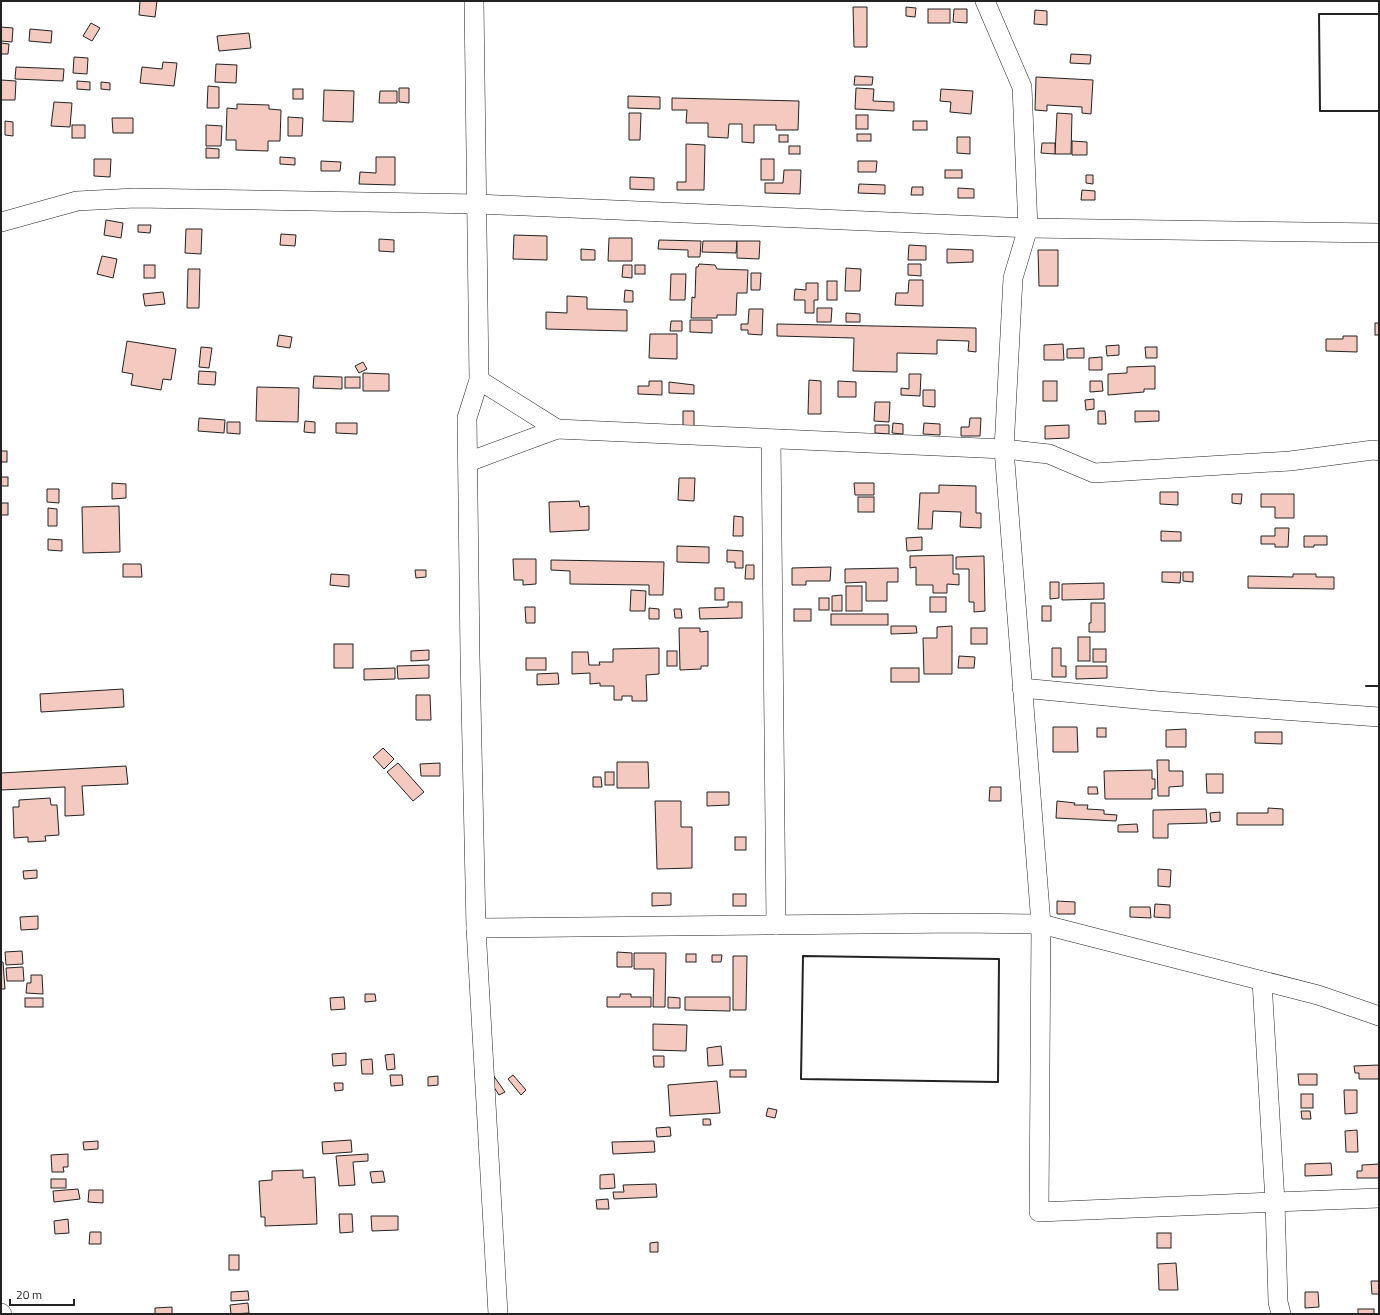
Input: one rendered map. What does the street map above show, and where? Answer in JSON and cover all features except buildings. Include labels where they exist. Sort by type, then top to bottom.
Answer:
[{"type":"street","points":[[474,1],[478,204],[479,380],[467,418],[470,656],[476,928],[498,1314]]},
{"type":"street","points":[[985,1],[1022,87],[1028,228],[1014,278],[1004,449],[1040,924],[1040,1212],[1379,1198]]},
{"type":"street","points":[[1,222],[77,201],[135,198],[478,204],[1028,228],[1379,233]]},
{"type":"street","points":[[479,380],[557,429]]},
{"type":"street","points":[[468,462],[557,429],[1004,449],[1049,454],[1094,473],[1290,462],[1374,450],[1379,451]]},
{"type":"street","points":[[771,439],[776,925]]},
{"type":"street","points":[[1022,688],[1158,701],[1379,716]]},
{"type":"street","points":[[476,928],[1040,924],[1318,995],[1379,1016]]},
{"type":"street","points":[[1262,981],[1275,1202],[1278,1302],[1281,1314]]},
{"type":"wall","points":[[1379,14],[1319,14],[1320,111],[1379,111]]},
{"type":"wall","points":[[1366,686],[1379,686]]},
{"type":"wall","points":[[803,956],[999,959],[998,1082],[801,1079],[803,956]]}]
